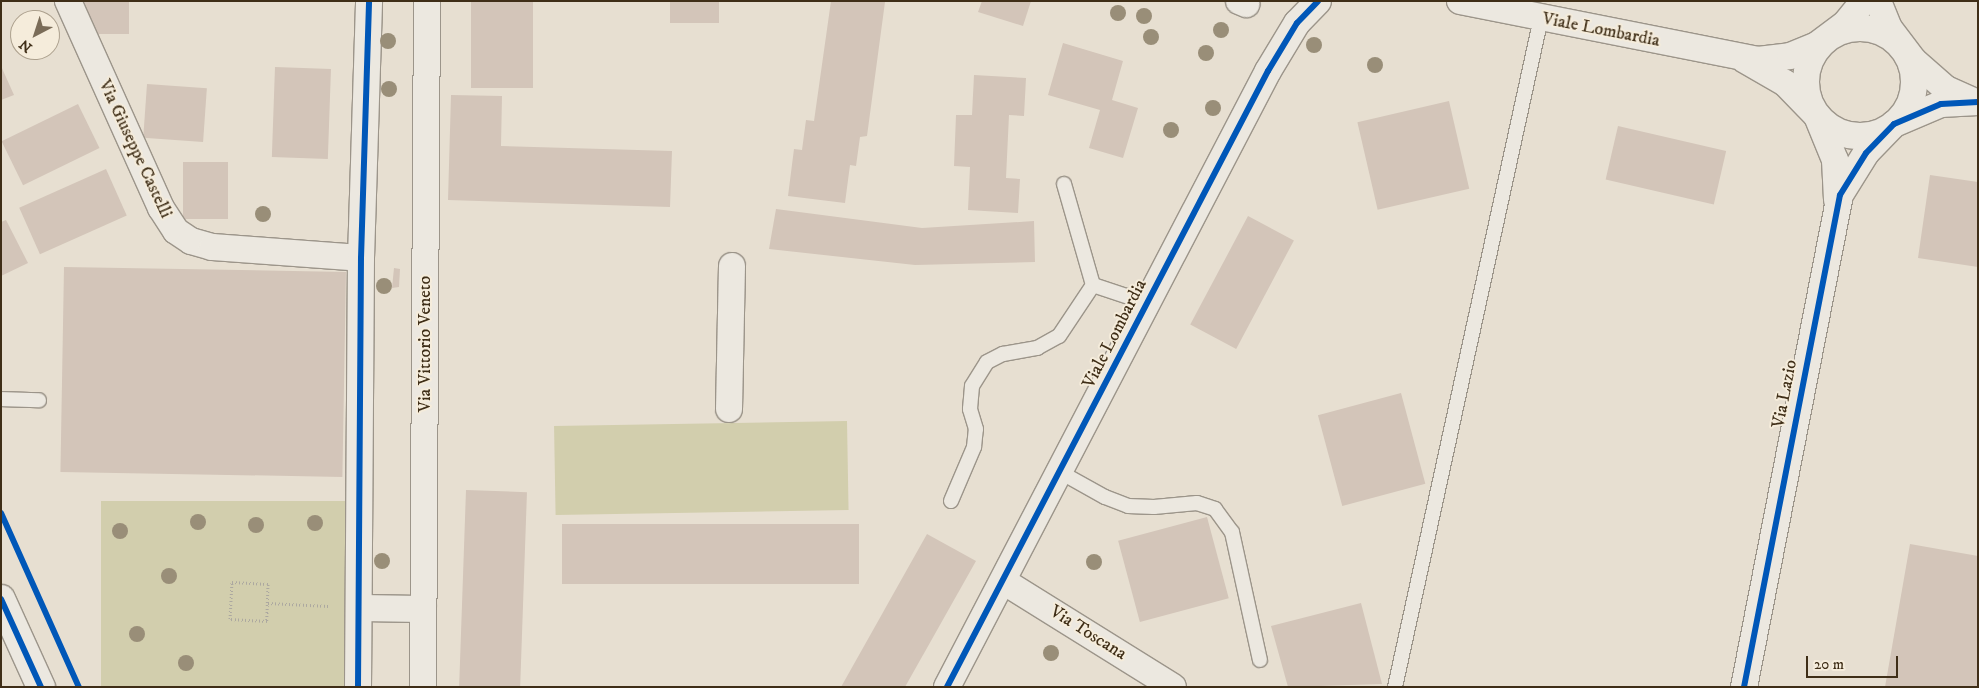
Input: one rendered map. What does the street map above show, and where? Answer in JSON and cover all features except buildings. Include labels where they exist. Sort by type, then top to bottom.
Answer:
[{"type":"street","name":"Via Giuseppe Castelli","points":[[68,1],[161,208],[176,231],[191,241],[212,247],[361,258]]},
{"type":"street","points":[[358,687],[361,258],[369,1]]},
{"type":"street","name":"Via Vittorio Veneto","points":[[423,687],[427,1]]},
{"type":"street","name":"Viale Lombardia","points":[[947,687],[1289,34],[1318,1]]},
{"type":"street","name":"Viale Lombardia","points":[[1460,1],[1742,59],[1790,56],[1826,39]]},
{"type":"street","points":[[1864,1],[1854,16],[1826,39],[1811,58],[1806,77],[1808,99],[1817,116],[1830,128],[1853,136],[1875,135],[1894,124],[1941,104],[1975,101]]},
{"type":"street","points":[[1878,1],[1888,28],[1912,66],[1914,86],[1909,106],[1894,124]]},
{"type":"street","points":[[1826,39],[1842,30],[1866,28],[1885,34],[1935,81],[1975,101]]},
{"type":"street","name":"Viale Lombardia","points":[[1742,59],[1785,83],[1817,116]]},
{"type":"street","name":"Via Lazio","points":[[1744,687],[1836,206],[1835,160],[1817,116]]},
{"type":"street","name":"Via Lazio","points":[[1836,206],[1858,164],[1894,124]]},
{"type":"street","points":[[729,409],[732,266]]},
{"type":"street","name":"Via Toscana","points":[[1003,581],[1173,687]]},
{"type":"street","points":[[1,599],[42,687]]},
{"type":"street","points":[[360,608],[424,609]]},
{"type":"lane","points":[[1395,687],[1541,18]]},
{"type":"lane","points":[[951,500],[974,447],[976,429],[970,409],[974,378],[994,357],[1037,348],[1059,336],[1093,285],[1064,184]]},
{"type":"lane","points":[[1093,285],[1147,303]]},
{"type":"lane","points":[[1,399],[39,400]]},
{"type":"lane","points":[[1060,472],[1104,497],[1128,506],[1154,507],[1197,502],[1215,509],[1232,532],[1260,660]]},
{"type":"path","points":[[232,582],[268,584],[268,603],[267,621],[230,620],[232,582]]},
{"type":"path","points":[[268,603],[360,608]]},
{"type":"shaded area","points":[[847,421],[849,510],[556,515],[554,426]]},
{"type":"shaded area","points":[[101,501],[345,501],[345,687],[101,687]]},
{"type":"cycle path","points":[[358,687],[361,258],[369,1]]},
{"type":"cycle path","points":[[947,687],[1268,71],[1297,23],[1318,1]]},
{"type":"cycle path","points":[[1744,687],[1840,195],[1866,153],[1894,124],[1941,104],[1978,102]]},
{"type":"cycle path","points":[[1,513],[79,687]]},
{"type":"cycle path","points":[[1,599],[41,687]]}]
